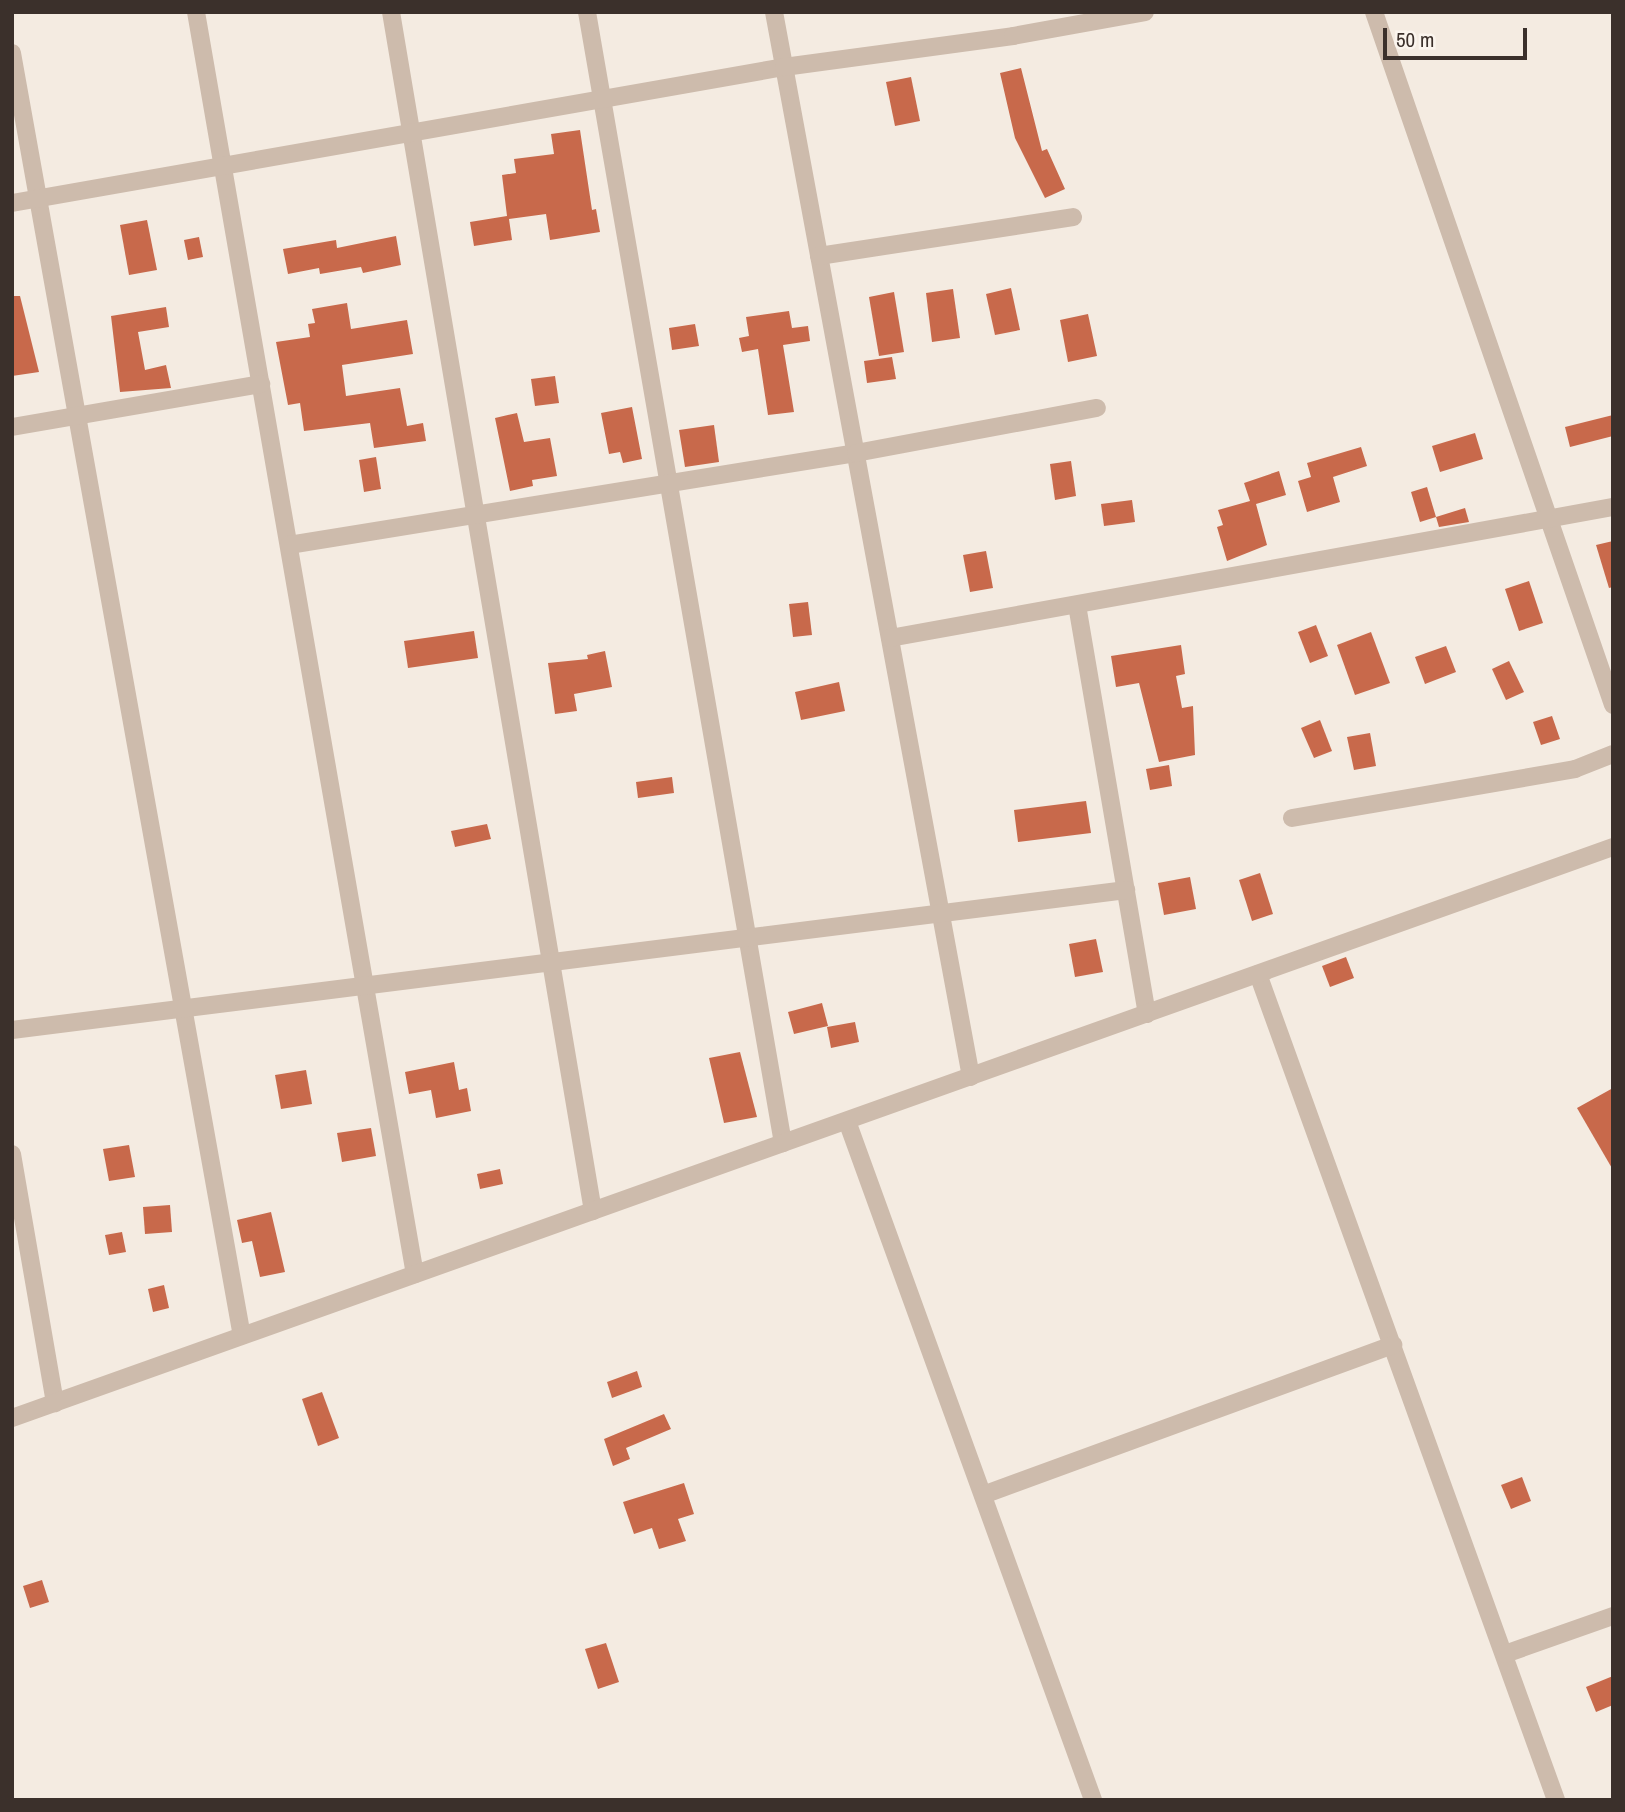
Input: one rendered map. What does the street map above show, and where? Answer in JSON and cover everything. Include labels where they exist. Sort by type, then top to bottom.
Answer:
[{"type":"street","points":[[196,12],[415,1274]]},
{"type":"street","points":[[391,12],[593,1211]]},
{"type":"street","points":[[587,12],[783,1143]]},
{"type":"street","points":[[774,12],[971,1077]]},
{"type":"street","points":[[12,203],[784,67],[1013,36],[1145,12]]},
{"type":"street","points":[[1374,12],[1613,705]]},
{"type":"street","points":[[12,53],[243,1336]]},
{"type":"street","points":[[819,256],[1073,217]]},
{"type":"street","points":[[12,427],[261,384]]},
{"type":"street","points":[[289,545],[856,453],[1097,408]]},
{"type":"street","points":[[890,638],[1613,507]]},
{"type":"street","points":[[1077,605],[1147,1014]]},
{"type":"street","points":[[1292,818],[1576,769],[1613,754]]},
{"type":"street","points":[[12,1418],[1613,847]]},
{"type":"street","points":[[12,1030],[941,916],[1126,890]]},
{"type":"street","points":[[1258,974],[1556,1800]]},
{"type":"street","points":[[847,1121],[1093,1800]]},
{"type":"street","points":[[12,1154],[54,1402]]},
{"type":"street","points":[[983,1494],[1393,1345]]},
{"type":"street","points":[[1505,1654],[1613,1616]]},
{"type":"building","points":[[1021,68],[1042,151],[1047,149],[1065,189],[1045,198],[1015,138],[1000,73]]},
{"type":"building","points":[[911,77],[920,121],[895,126],[886,82]]},
{"type":"building","points":[[580,130],[592,210],[596,209],[600,232],[550,240],[546,214],[509,219],[512,240],[474,246],[470,222],[507,216],[502,175],[516,173],[514,159],[554,154],[551,134]]},
{"type":"building","points":[[147,220],[157,270],[129,275],[120,225]]},
{"type":"building","points":[[396,236],[401,265],[363,273],[361,267],[320,274],[319,268],[288,274],[283,249],[336,240],[337,248]]},
{"type":"building","points":[[199,237],[203,257],[188,260],[184,240]]},
{"type":"building","points":[[1011,288],[1020,330],[995,335],[986,294]]},
{"type":"building","points":[[953,289],[960,338],[932,342],[926,293]]},
{"type":"building","points":[[894,292],[904,352],[879,356],[869,297]]},
{"type":"building","points":[[12,296],[20,296],[39,372],[12,376]]},
{"type":"building","points":[[347,303],[351,329],[407,320],[413,354],[342,365],[346,396],[400,388],[407,426],[423,423],[426,441],[374,448],[370,423],[304,431],[300,403],[288,405],[276,342],[310,337],[308,324],[315,323],[312,309]]},
{"type":"building","points":[[166,307],[169,327],[138,332],[145,370],[166,365],[171,388],[120,392],[111,316]]},
{"type":"building","points":[[789,311],[792,328],[808,326],[810,341],[783,345],[794,412],[768,415],[758,349],[742,352],[739,338],[749,336],[746,317]]},
{"type":"building","points":[[1088,314],[1097,356],[1068,362],[1060,320]]},
{"type":"building","points":[[695,324],[699,346],[672,350],[669,328]]},
{"type":"building","points":[[892,357],[896,379],[867,383],[864,361]]},
{"type":"building","points":[[555,376],[559,403],[535,406],[531,379]]},
{"type":"building","points":[[632,407],[642,459],[623,463],[620,452],[609,454],[601,413]]},
{"type":"building","points":[[517,413],[524,442],[550,438],[557,476],[532,480],[533,486],[510,491],[495,418]]},
{"type":"building","points":[[1613,415],[1613,436],[1570,447],[1565,427]]},
{"type":"building","points":[[714,425],[719,462],[685,467],[679,430]]},
{"type":"building","points":[[1475,433],[1483,459],[1440,472],[1432,446]]},
{"type":"building","points":[[1361,447],[1367,466],[1333,477],[1340,502],[1307,512],[1298,481],[1311,477],[1307,463]]},
{"type":"building","points":[[376,457],[381,489],[364,492],[359,460]]},
{"type":"building","points":[[1071,461],[1076,496],[1055,500],[1050,464]]},
{"type":"building","points":[[1279,471],[1286,495],[1256,504],[1267,545],[1227,561],[1217,527],[1223,525],[1218,510],[1250,501],[1244,483]]},
{"type":"building","points":[[1427,487],[1436,517],[1420,522],[1411,492]]},
{"type":"building","points":[[1132,500],[1135,522],[1104,526],[1101,504]]},
{"type":"building","points":[[1465,508],[1469,522],[1439,527],[1436,517]]},
{"type":"building","points":[[1613,541],[1613,587],[1609,588],[1596,545]]},
{"type":"building","points":[[986,551],[993,588],[970,592],[963,555]]},
{"type":"building","points":[[1529,581],[1543,623],[1519,631],[1505,589]]},
{"type":"building","points":[[808,602],[812,635],[793,637],[789,604]]},
{"type":"building","points":[[1316,625],[1328,656],[1310,663],[1298,632]]},
{"type":"building","points":[[474,631],[478,658],[408,668],[404,641]]},
{"type":"building","points":[[1371,632],[1390,683],[1355,695],[1337,645]]},
{"type":"building","points":[[1181,645],[1185,674],[1176,676],[1182,708],[1193,706],[1195,755],[1159,762],[1139,683],[1116,687],[1111,656]]},
{"type":"building","points":[[1446,646],[1456,672],[1425,684],[1415,657]]},
{"type":"building","points":[[605,651],[612,687],[574,694],[577,711],[555,714],[548,663],[588,659],[587,655]]},
{"type":"building","points":[[1509,661],[1524,692],[1506,700],[1492,669]]},
{"type":"building","points":[[839,682],[845,711],[801,720],[795,692]]},
{"type":"building","points":[[1552,716],[1560,739],[1541,745],[1533,722]]},
{"type":"building","points":[[1320,720],[1332,751],[1314,758],[1301,728]]},
{"type":"building","points":[[1370,733],[1376,766],[1354,770],[1347,737]]},
{"type":"building","points":[[1169,765],[1172,786],[1150,790],[1146,769]]},
{"type":"building","points":[[672,777],[674,793],[638,798],[636,782]]},
{"type":"building","points":[[1086,801],[1091,833],[1018,842],[1014,810]]},
{"type":"building","points":[[487,824],[491,839],[455,847],[451,831]]},
{"type":"building","points":[[1260,873],[1273,914],[1252,921],[1239,880]]},
{"type":"building","points":[[1190,877],[1196,909],[1164,915],[1158,883]]},
{"type":"building","points":[[1096,939],[1103,972],[1075,977],[1069,944]]},
{"type":"building","points":[[1346,957],[1354,978],[1330,987],[1322,966]]},
{"type":"building","points":[[822,1003],[828,1026],[794,1034],[788,1012]]},
{"type":"building","points":[[855,1022],[859,1042],[831,1048],[827,1027]]},
{"type":"building","points":[[740,1052],[757,1117],[724,1123],[709,1058]]},
{"type":"building","points":[[454,1062],[459,1090],[467,1088],[471,1111],[436,1118],[431,1090],[409,1094],[405,1072]]},
{"type":"building","points":[[306,1070],[312,1104],[281,1109],[275,1075]]},
{"type":"building","points":[[1613,1088],[1613,1170],[1577,1108]]},
{"type":"building","points":[[371,1128],[376,1156],[342,1162],[337,1133]]},
{"type":"building","points":[[129,1145],[135,1177],[109,1181],[103,1149]]},
{"type":"building","points":[[500,1169],[503,1184],[480,1189],[477,1174]]},
{"type":"building","points":[[170,1205],[172,1232],[145,1234],[143,1207]]},
{"type":"building","points":[[271,1212],[285,1272],[260,1277],[252,1241],[242,1243],[237,1220]]},
{"type":"building","points":[[122,1232],[126,1252],[109,1255],[105,1235]]},
{"type":"building","points":[[164,1285],[169,1308],[153,1312],[148,1289]]},
{"type":"building","points":[[637,1371],[642,1387],[612,1398],[607,1382]]},
{"type":"building","points":[[322,1392],[339,1438],[318,1446],[302,1399]]},
{"type":"building","points":[[664,1414],[671,1429],[626,1448],[630,1459],[613,1466],[604,1439]]},
{"type":"building","points":[[1522,1477],[1531,1501],[1511,1509],[1501,1485]]},
{"type":"building","points":[[684,1483],[694,1514],[678,1519],[686,1541],[659,1549],[652,1528],[634,1534],[623,1502]]},
{"type":"building","points":[[42,1580],[49,1602],[30,1608],[23,1586]]},
{"type":"building","points":[[606,1643],[619,1682],[598,1689],[585,1649]]},
{"type":"building","points":[[1613,1676],[1613,1705],[1596,1712],[1586,1687]]}]
